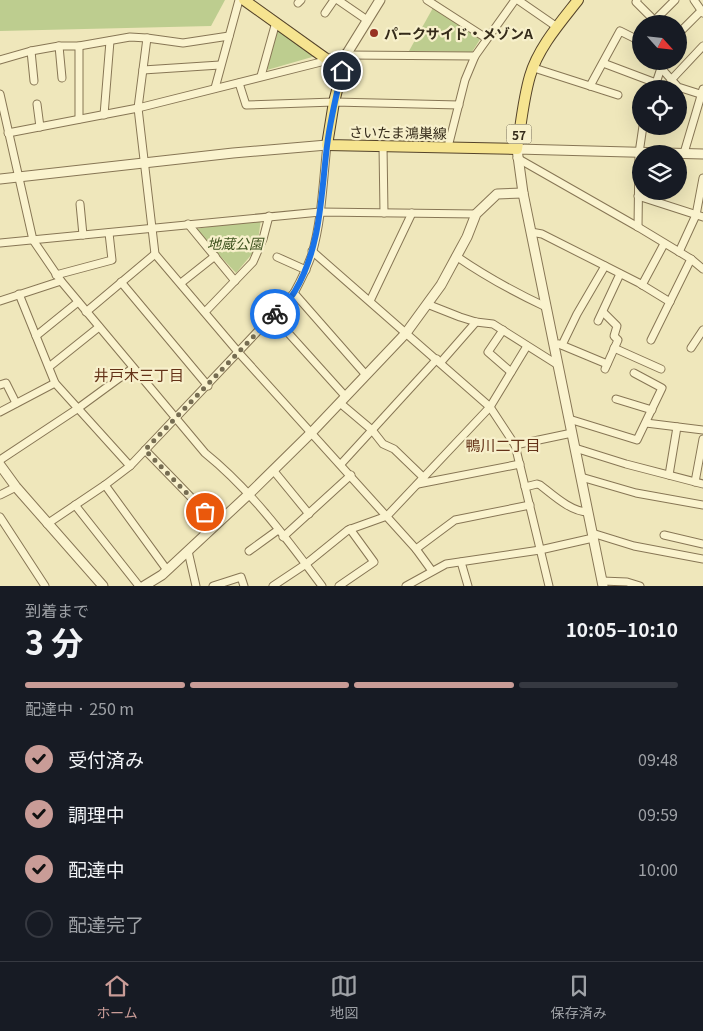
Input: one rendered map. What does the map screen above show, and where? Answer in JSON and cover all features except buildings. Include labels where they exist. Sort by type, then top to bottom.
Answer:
[{"type":"main road","points":[[244,0],[329,60],[346,55]]},
{"type":"main road","name":"57","points":[[517,154],[522,114],[531,74],[557,27],[578,0]]},
{"type":"main road","name":"さいたま鴻巣線","points":[[346,55],[334,102],[327,145],[448,147],[517,154]]},
{"type":"street","points":[[215,88],[239,0]]},
{"type":"street","points":[[325,13],[334,0]]},
{"type":"street","points":[[338,0],[367,20]]},
{"type":"street","points":[[346,55],[380,0]]},
{"type":"street","points":[[427,0],[486,38]]},
{"type":"street","points":[[448,147],[465,80],[475,56],[486,38],[516,0],[557,27]]},
{"type":"street","points":[[637,0],[636,2],[646,15]]},
{"type":"street","points":[[659,15],[675,0]]},
{"type":"street","points":[[688,25],[702,12],[694,0]]},
{"type":"street","points":[[261,76],[276,22]]},
{"type":"street","points":[[590,86],[620,31],[632,37]]},
{"type":"street","points":[[0,60],[31,51],[59,46],[79,46],[130,37],[183,43],[229,36]]},
{"type":"street","points":[[147,38],[138,108],[155,254],[239,353],[416,549],[432,571]]},
{"type":"street","points":[[104,115],[110,41]]},
{"type":"street","points":[[59,46],[62,78]]},
{"type":"street","points":[[79,46],[79,119]]},
{"type":"street","points":[[664,70],[671,80],[703,46]]},
{"type":"street","points":[[31,51],[34,81]]},
{"type":"street","points":[[346,55],[475,56]]},
{"type":"street","points":[[8,133],[138,108],[329,60]]},
{"type":"street","points":[[603,63],[641,80]]},
{"type":"street","points":[[143,70],[220,65]]},
{"type":"street","points":[[534,68],[618,95]]},
{"type":"street","points":[[239,83],[246,105],[334,102],[458,105]]},
{"type":"street","points":[[687,89],[702,92],[687,145]]},
{"type":"street","points":[[0,94],[3,118],[34,240],[59,278],[86,312],[205,453],[224,468],[249,494],[322,586]]},
{"type":"street","points":[[37,104],[40,127]]},
{"type":"street","points":[[0,179],[233,153],[327,145],[320,212],[312,252],[306,270],[294,293],[208,386],[130,466],[105,486],[47,524]]},
{"type":"street","points":[[383,146],[384,213]]},
{"type":"street","points":[[517,154],[632,153]]},
{"type":"street","points":[[517,154],[546,307],[558,344],[558,365],[602,583],[627,582],[640,586]]},
{"type":"street","points":[[517,154],[691,259],[703,269]]},
{"type":"street","points":[[687,154],[703,154]]},
{"type":"street","points":[[679,252],[699,216],[703,178]]},
{"type":"street","points":[[144,586],[168,570],[249,494],[312,432],[406,333],[441,285],[466,238],[476,214],[497,194],[523,193]]},
{"type":"street","points":[[638,200],[638,227]]},
{"type":"street","points":[[650,200],[699,216]]},
{"type":"street","points":[[80,204],[83,235]]},
{"type":"street","points":[[0,243],[320,212],[476,214]]},
{"type":"street","points":[[370,301],[412,213]]},
{"type":"street","points":[[205,312],[253,262],[263,240],[269,216]]},
{"type":"street","points":[[188,224],[235,281]]},
{"type":"street","points":[[531,232],[542,234],[642,285],[670,302]]},
{"type":"street","points":[[0,301],[112,260],[109,233]]},
{"type":"street","points":[[642,285],[664,244]]},
{"type":"street","points":[[312,252],[490,407],[515,445],[549,586]]},
{"type":"street","points":[[86,312],[155,254]]},
{"type":"street","points":[[181,283],[215,256]]},
{"type":"street","points":[[456,256],[508,290],[546,307]]},
{"type":"street","points":[[277,257],[306,270]]},
{"type":"street","points":[[651,340],[691,259]]},
{"type":"street","points":[[558,344],[605,266]]},
{"type":"street","points":[[598,322],[620,274]]},
{"type":"street","points":[[121,282],[208,386]]},
{"type":"street","points":[[294,293],[366,375]]},
{"type":"street","points":[[19,294],[55,383],[130,466]]},
{"type":"street","points":[[36,336],[78,302]]},
{"type":"street","points":[[427,304],[476,322],[493,324],[558,365]]},
{"type":"street","points":[[558,344],[606,366],[618,340],[614,336],[617,326],[602,312]]},
{"type":"street","points":[[273,316],[343,400],[383,444],[394,449],[424,478]]},
{"type":"street","points":[[341,464],[476,322]]},
{"type":"street","points":[[49,367],[99,327]]},
{"type":"street","points":[[503,330],[488,352],[511,372]]},
{"type":"street","points":[[691,348],[703,330]]},
{"type":"street","points":[[273,586],[306,564],[350,529],[387,516],[490,407],[527,346]]},
{"type":"street","points":[[614,348],[661,370]]},
{"type":"street","points":[[0,460],[77,409],[133,368]]},
{"type":"street","points":[[569,419],[636,440],[662,388],[634,373]]},
{"type":"street","points":[[0,385],[6,383],[16,403]]},
{"type":"street","points":[[0,412],[55,383]]},
{"type":"street","points":[[616,399],[652,410]]},
{"type":"street","points":[[646,423],[703,430]]},
{"type":"street","points":[[669,475],[678,427]]},
{"type":"street","points":[[515,445],[572,433]]},
{"type":"street","points":[[695,482],[703,439]]},
{"type":"street","points":[[575,448],[703,484]]},
{"type":"street","points":[[145,450],[216,524]]},
{"type":"street","points":[[418,484],[520,464]]},
{"type":"street","points":[[0,465],[47,524],[103,586]]},
{"type":"street","points":[[273,470],[309,514]]},
{"type":"street","points":[[283,537],[351,476]]},
{"type":"street","points":[[581,477],[636,493],[703,505]]},
{"type":"street","points":[[525,487],[540,485],[559,500],[582,512],[588,512]]},
{"type":"street","points":[[105,486],[168,570]]},
{"type":"street","points":[[0,495],[16,487]]},
{"type":"street","points":[[75,505],[139,586]]},
{"type":"street","points":[[416,549],[455,520],[530,505]]},
{"type":"street","points":[[0,517],[45,586]]},
{"type":"street","points":[[339,586],[374,562],[350,529]]},
{"type":"street","points":[[249,551],[278,530]]},
{"type":"street","points":[[664,535],[703,544]]},
{"type":"street","points":[[406,586],[446,564],[540,550],[592,536],[703,559]]},
{"type":"street","points":[[188,551],[196,586]]},
{"type":"street","points":[[461,562],[468,586]]},
{"type":"street","points":[[213,586],[241,578],[244,586]]},
{"type":"green space","points":[[0,0],[225,0],[211,26],[0,31]]},
{"type":"green space","points":[[434,6],[484,33],[472,52],[409,51]]},
{"type":"green space","points":[[278,25],[319,55],[267,70]]},
{"type":"green space","name":"地蔵公園","points":[[261,219],[257,248],[236,273],[195,229]]},
{"type":"way so far","points":[[205,512],[145,450],[275,314]]},
{"type":"place","name":"パークサイド・メゾンA","points":[[374,33]]},
{"type":"district","name":"井戸木三丁目","points":[[139,374]]},
{"type":"district","name":"鴨川二丁目","points":[[503,444]]},
{"type":"route","points":[[275,314],[294,293],[306,270],[312,252],[320,212],[327,145],[334,102],[342,71]]}]
